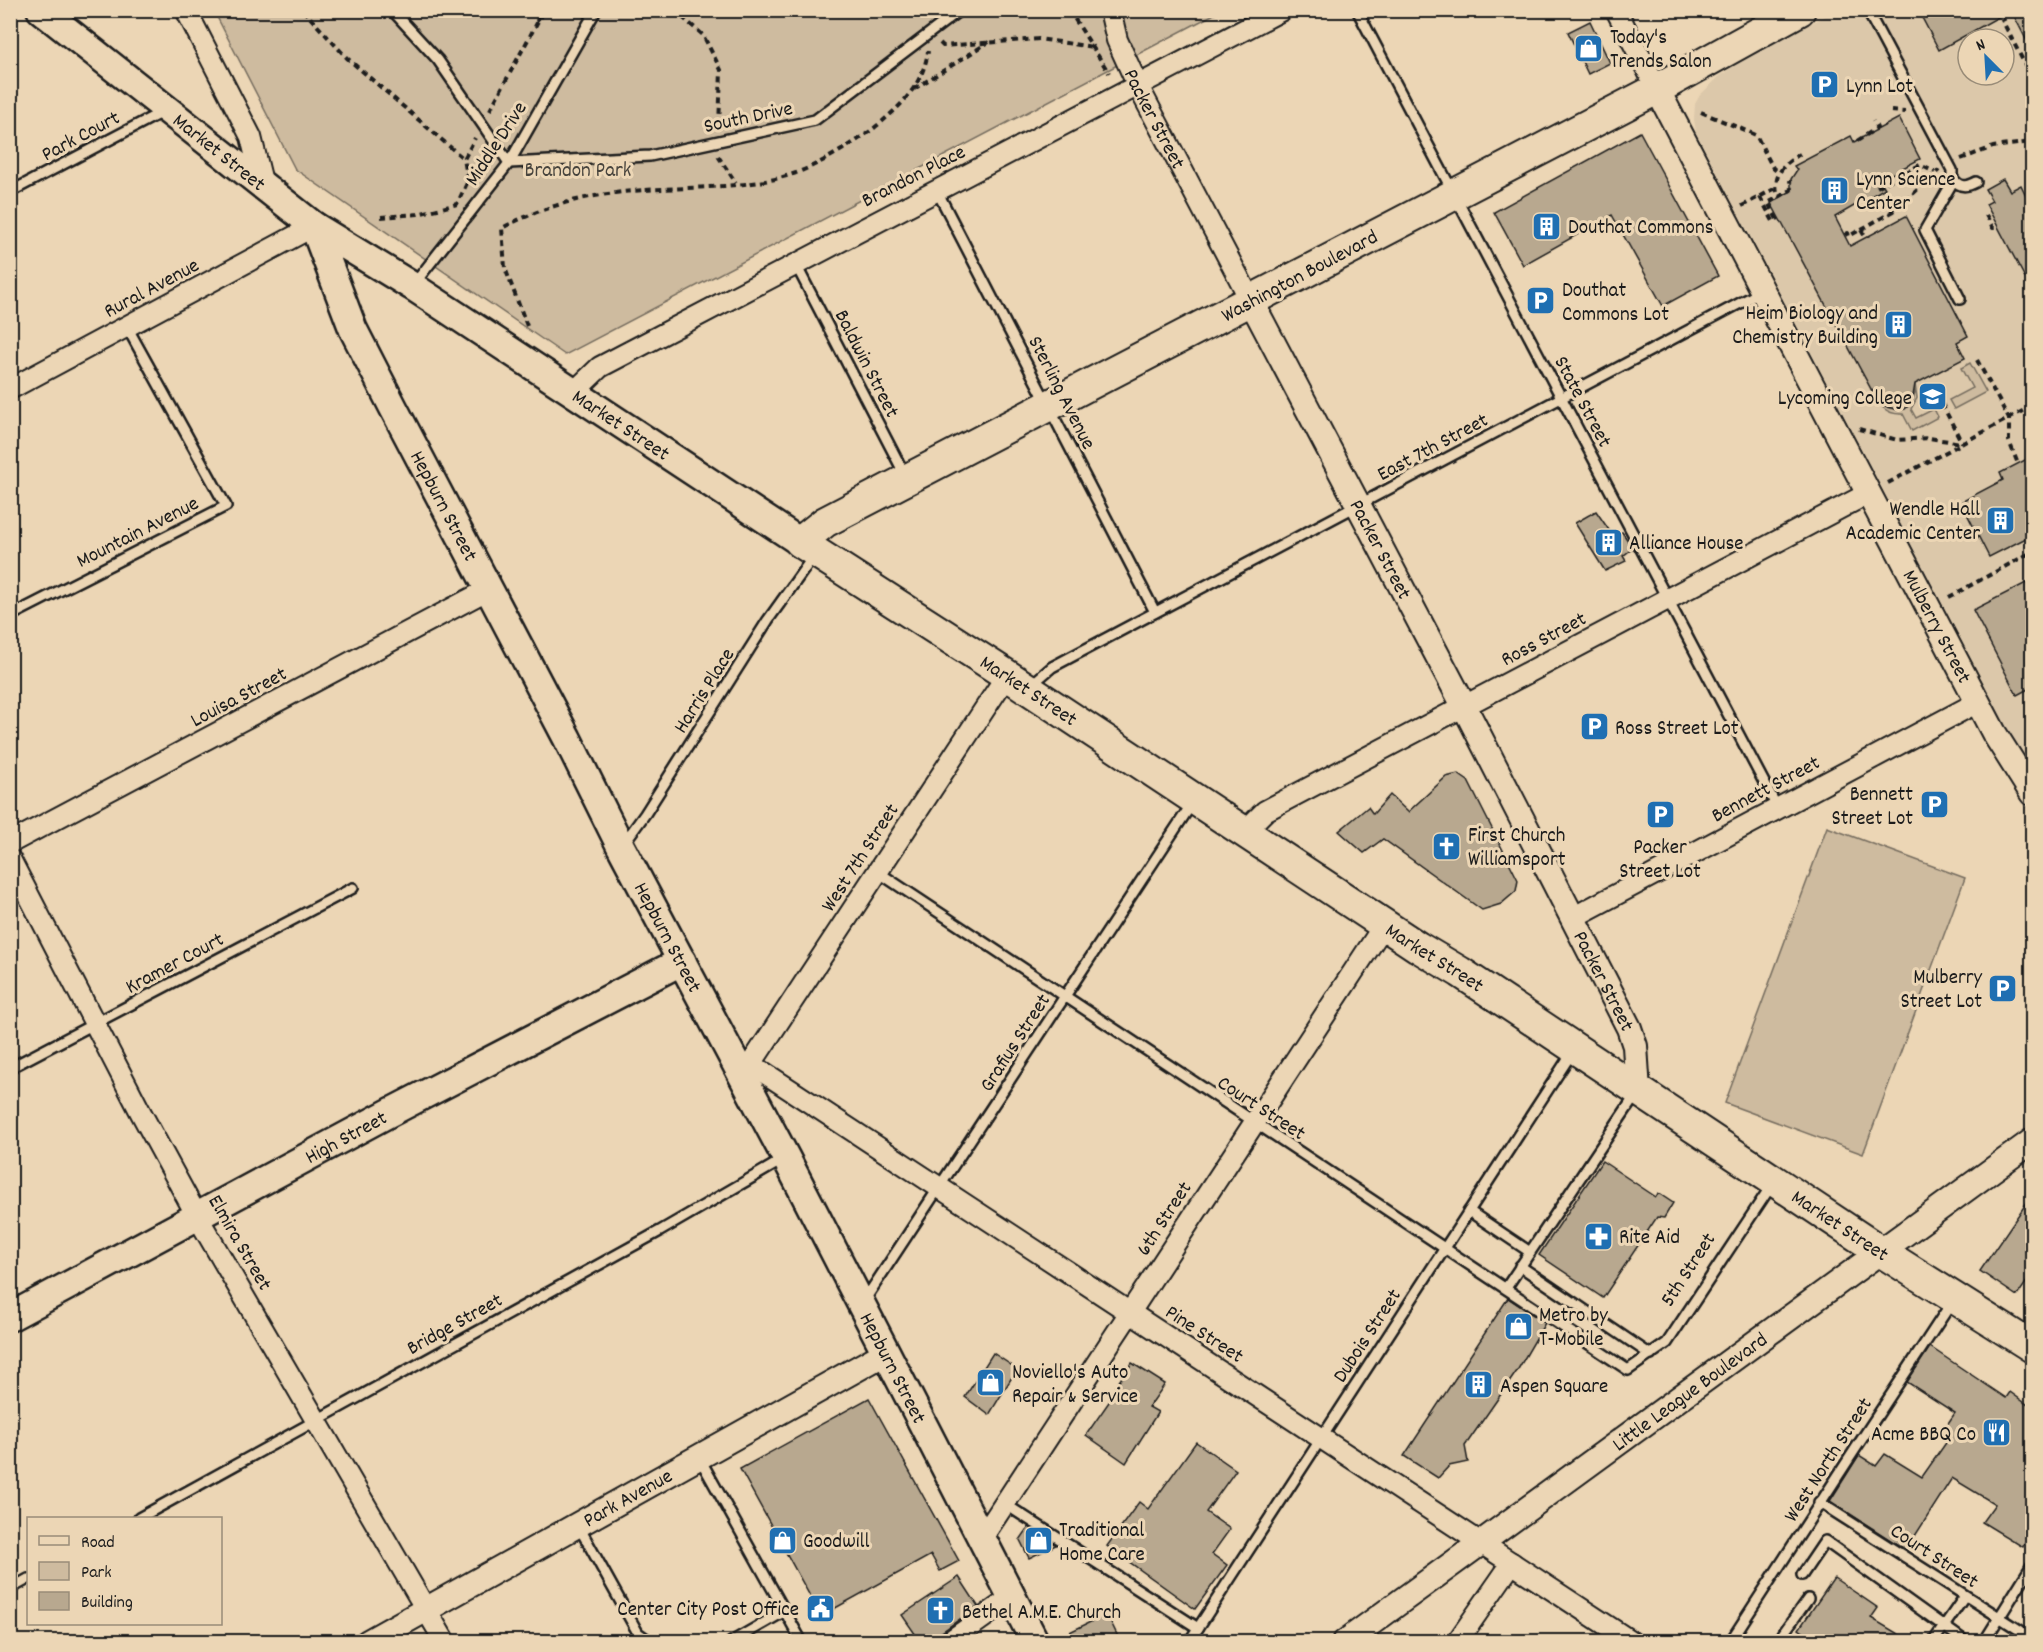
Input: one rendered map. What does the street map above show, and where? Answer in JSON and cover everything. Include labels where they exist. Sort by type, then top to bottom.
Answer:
[{"type":"main road","name":"Market Street","points":[[40,10],[314,226],[412,286],[808,548],[1018,682],[1880,1251],[2032,1347]]},
{"type":"main road","name":"Washington Boulevard","points":[[808,548],[825,522],[1657,89],[1800,10]]},
{"type":"main road","name":"Hepburn Street","points":[[314,226],[353,329],[621,847],[682,961],[746,1067],[786,1158],[1035,1641]]},
{"type":"main road","name":"High Street","points":[[10,1317],[682,961]]},
{"type":"street","points":[[186,10],[251,137],[263,186]]},
{"type":"street","name":"Packer Street","points":[[1110,10],[1117,40],[1138,86],[1574,917],[1629,1028],[1635,1046],[1638,1091]]},
{"type":"street","name":"Brandon Place","points":[[573,393],[600,367],[1282,10]]},
{"type":"street","name":"Mulberry Street","points":[[1616,10],[1763,291],[1878,488],[1978,702],[2010,760],[2032,793]]},
{"type":"street","name":"Rural Avenue","points":[[10,389],[314,226]]},
{"type":"street","name":"Ross Street","points":[[1244,832],[1265,812],[1878,488]]},
{"type":"street","name":"Louisa Street","points":[[10,843],[487,590]]},
{"type":"street","name":"West 7th Street","points":[[746,1067],[878,872],[1018,682]]},
{"type":"street","name":"Bennett Street","points":[[1574,917],[1978,702]]},
{"type":"street","name":"Elmira Street","points":[[10,859],[197,1216],[445,1641]]},
{"type":"street","name":"6th Street","points":[[982,1538],[1384,925]]},
{"type":"street","name":"Pine Street","points":[[746,1067],[939,1187],[1632,1641]]},
{"type":"street","name":"Little League Boulevard","points":[[1345,1641],[2032,1141]]},
{"type":"street","name":"Park Avenue","points":[[368,1641],[887,1352]]},
{"type":"street","points":[[1457,1641],[1512,1563]]},
{"type":"street","points":[[949,1641],[1012,1597]]},
{"type":"lane","points":[[392,10],[438,60],[509,163]]},
{"type":"lane","name":"Middle Drive","points":[[412,286],[509,163],[596,10]]},
{"type":"lane","name":"South Drive","points":[[509,163],[650,156],[815,120],[929,36],[960,10]]},
{"type":"lane","name":"State Street","points":[[1357,10],[1778,809]]},
{"type":"lane","points":[[1866,10],[1902,72],[1953,178],[1958,185],[1963,186],[1976,182]]},
{"type":"lane","name":"Park Court","points":[[10,192],[166,110]]},
{"type":"lane","points":[[1953,178],[1925,230],[1960,299]]},
{"type":"lane","name":"Sterling Avenue","points":[[936,190],[1050,405],[1155,612]]},
{"type":"lane","name":"Baldwin Street","points":[[795,263],[908,479]]},
{"type":"lane","name":"East 7th Street","points":[[1018,682],[1037,678],[1052,667],[1155,612],[1763,291]]},
{"type":"lane","name":"Mountain Avenue","points":[[10,616],[226,506],[127,327]]},
{"type":"lane","name":"Harris Place","points":[[621,847],[645,814],[768,620],[808,548]]},
{"type":"lane","name":"Grafius Street","points":[[862,1304],[1195,800]]},
{"type":"lane","name":"Court Street","points":[[878,872],[1253,1124],[1446,1247],[1628,1370]]},
{"type":"lane","name":"Kramer Court","points":[[10,1068],[353,888]]},
{"type":"lane","name":"Dubois Street","points":[[1188,1641],[1574,1049]]},
{"type":"lane","points":[[1506,1287],[1638,1091]]},
{"type":"lane","name":"Bridge Street","points":[[141,1517],[660,1231],[786,1158]]},
{"type":"lane","name":"5th Street","points":[[1628,1370],[1667,1343],[1774,1181]]},
{"type":"lane","points":[[1469,1211],[1530,1252]]},
{"type":"lane","points":[[1520,1266],[1651,1355]]},
{"type":"lane","name":"West North Street","points":[[1730,1641],[1778,1570],[1818,1502],[1955,1298]]},
{"type":"lane","points":[[699,1456],[802,1641]]},
{"type":"lane","name":"Court Street","points":[[1818,1502],[2032,1638]]},
{"type":"lane","points":[[1005,1504],[1198,1628]]},
{"type":"lane","points":[[578,1525],[638,1633],[651,1641]]},
{"type":"lane","points":[[1802,1575],[1825,1541],[1966,1641]]},
{"type":"lane","points":[[1984,1641],[2032,1565]]},
{"type":"lane","points":[[10,1589],[27,1580]]},
{"type":"lane","points":[[1933,1641],[1965,1596]]},
{"type":"lane","points":[[1779,1641],[1808,1599]]},
{"type":"lane","points":[[731,1641],[785,1611]]},
{"type":"path","points":[[303,10],[347,58],[464,159]]},
{"type":"path","points":[[535,28],[539,10]]},
{"type":"path","points":[[381,217],[418,214],[457,204],[468,181],[464,159],[544,10]]},
{"type":"path","points":[[674,10],[703,35],[721,70],[718,158],[736,183]]},
{"type":"path","points":[[1069,10],[1109,74]]},
{"type":"path","points":[[2015,14],[2002,20],[2032,78]]},
{"type":"path","points":[[527,326],[505,268],[502,228],[528,214],[568,201],[615,193],[736,183],[796,173],[868,135],[908,99],[914,90],[927,55],[929,36],[943,46],[1039,39],[1093,47]]},
{"type":"path","points":[[914,90],[991,41]]},
{"type":"path","points":[[1701,112],[1756,135],[1773,168],[1791,180],[1791,190],[1768,203],[1777,219],[1773,221],[1760,197]]},
{"type":"path","points":[[1857,141],[1877,128],[1873,121]]},
{"type":"path","points":[[1958,160],[1993,147],[2032,142]]},
{"type":"path","points":[[1741,207],[1777,190],[1779,174],[1790,160],[1802,153]]},
{"type":"path","points":[[1845,235],[1848,233],[1849,236],[1862,230],[1894,211],[1935,172],[1920,165],[1876,187]]},
{"type":"path","points":[[1876,194],[1881,202],[1894,211]]},
{"type":"path","points":[[1986,215],[1993,228],[1999,228]]},
{"type":"path","points":[[1862,230],[1866,238]]},
{"type":"path","points":[[1977,360],[2009,419],[2009,441],[2018,464]]},
{"type":"path","points":[[1942,404],[1962,443]]},
{"type":"path","points":[[1878,488],[2032,406]]},
{"type":"path","points":[[1859,429],[1892,439],[1935,438],[1962,443]]},
{"type":"path","points":[[1948,597],[2032,552]]},
{"type":"shaded area","name":"Lycoming College","points":[[1835,11],[2032,11],[2032,775],[2023,763],[1993,700],[1696,132],[1695,104],[1700,95],[1721,75],[1752,54]]},
{"type":"green space","name":"Brandon Park","points":[[214,11],[1220,11],[565,355],[295,169]]},
{"type":"green space","points":[[1970,363],[1986,392],[1954,409],[1949,400],[1972,388],[1961,368]]},
{"type":"green space","points":[[1915,384],[1917,398],[1911,409],[1916,418],[1934,409],[1938,417],[1912,431],[1903,414],[1891,413],[1887,410],[1880,404],[1871,389],[1874,387],[1888,408],[1901,410],[1912,402],[1915,392],[1912,386]]},
{"type":"green space","points":[[1827,827],[1965,878],[1863,1154],[1725,1103]]},
{"type":"building","points":[[1918,10],[2011,10],[1980,27],[1956,27],[1956,41],[1939,50]]},
{"type":"building","points":[[2011,10],[2032,10],[2032,51]]},
{"type":"building","name":"Today's Trends Salon","points":[[1590,21],[1610,63],[1588,74],[1568,32]]},
{"type":"building","name":"Heim Biology and Chemistry Building","points":[[1899,118],[1920,159],[1880,180],[1885,188],[1835,217],[1850,246],[1906,216],[1968,336],[1957,342],[1965,358],[1915,384],[1912,402],[1905,409],[1898,410],[1885,406],[1871,389],[1771,203],[1791,191],[1791,179],[1797,170],[1794,166],[1851,136],[1854,142]]},
{"type":"building","name":"Douthat Commons","points":[[1640,132],[1718,276],[1663,306],[1612,215],[1523,265],[1494,212]]},
{"type":"building","points":[[2003,179],[2010,191],[2021,185],[2032,208],[2032,291],[1986,204],[1992,201],[1985,189]]},
{"type":"building","name":"Wendle Hall Academic Center","points":[[2027,459],[2032,470],[2032,535],[1989,557],[1961,502],[2003,480],[2000,473]]},
{"type":"building","name":"Alliance House","points":[[1596,511],[1613,536],[1622,532],[1633,548],[1623,556],[1626,561],[1605,571],[1575,523]]},
{"type":"building","name":"Wendle Hall Academic Center","points":[[2032,580],[2032,687],[2017,695],[1973,610]]},
{"type":"building","name":"First Church Williamsport","points":[[1458,774],[1468,781],[1518,880],[1516,891],[1501,904],[1482,910],[1383,839],[1364,853],[1339,831],[1368,807],[1373,814],[1390,795],[1408,812],[1446,777]]},
{"type":"building","name":"Rite Aid","points":[[1602,1161],[1656,1197],[1658,1193],[1673,1203],[1664,1218],[1657,1217],[1603,1298],[1539,1255]]},
{"type":"building","points":[[2032,1195],[2032,1274],[2017,1296],[1980,1271]]},
{"type":"building","name":"Aspen Square","points":[[1508,1298],[1545,1323],[1517,1371],[1465,1446],[1468,1462],[1449,1466],[1438,1478],[1404,1456]]},
{"type":"building","points":[[1930,1347],[2006,1398],[2010,1392],[2032,1408],[2032,1531],[2023,1547],[1982,1522],[1995,1504],[1952,1478],[1906,1550],[1830,1501],[1859,1455],[1876,1466],[1885,1454],[1922,1477],[1948,1440],[1940,1435],[1955,1413],[1907,1382]]},
{"type":"building","name":"Noviello's Auto Repair & Service","points":[[993,1353],[1017,1369],[989,1415],[965,1397]]},
{"type":"building","points":[[1132,1363],[1165,1384],[1149,1407],[1158,1412],[1126,1463],[1086,1435],[1118,1389],[1115,1387]]},
{"type":"building","points":[[869,1398],[959,1561],[940,1571],[931,1555],[821,1616],[740,1469]]},
{"type":"building","points":[[1196,1442],[1236,1470],[1206,1512],[1230,1529],[1212,1554],[1227,1565],[1195,1609],[1107,1546],[1139,1502],[1148,1509]]},
{"type":"building","name":"Traditional Home Care","points":[[1029,1527],[1056,1545],[1029,1558],[1020,1540]]},
{"type":"building","name":"Bethel A.M.E. Church","points":[[959,1577],[978,1606],[929,1641],[920,1641],[902,1615]]},
{"type":"building","points":[[1834,1578],[1878,1608],[1871,1618],[1910,1641],[1816,1641],[1799,1629]]},
{"type":"building","points":[[1107,1614],[1120,1641],[1051,1641]]},
{"type":"place","name":"Today's Trends Salon","points":[[1589,48]]},
{"type":"place","name":"Lynn Lot","points":[[1825,85]]},
{"type":"place","name":"Lynn Science Center","points":[[1835,190]]},
{"type":"place","name":"Douthat Commons","points":[[1547,226]]},
{"type":"place","name":"Douthat Commons Lot","points":[[1541,301]]},
{"type":"place","name":"Heim Biology and Chemistry Building","points":[[1899,324]]},
{"type":"place","name":"Lycoming College","points":[[1933,397]]},
{"type":"place","name":"Wendle Hall Academic Center","points":[[2001,520]]},
{"type":"place","name":"Alliance House","points":[[1608,542]]},
{"type":"place","name":"Ross Street Lot","points":[[1594,727]]},
{"type":"place","name":"Bennett Street Lot","points":[[1934,805]]},
{"type":"place","name":"Packer Street Lot","points":[[1660,815]]},
{"type":"place","name":"First Church Williamsport","points":[[1447,846]]},
{"type":"place","name":"Mulberry Street Lot","points":[[2003,988]]},
{"type":"place","name":"Rite Aid","points":[[1598,1236]]},
{"type":"place","name":"Metro by T-Mobile","points":[[1518,1326]]},
{"type":"place","name":"Noviello's Auto Repair & Service","points":[[991,1383]]},
{"type":"place","name":"Aspen Square","points":[[1479,1385]]},
{"type":"place","name":"Acme BBQ Co","points":[[1997,1433]]},
{"type":"place","name":"Goodwill","points":[[782,1540]]},
{"type":"place","name":"Traditional Home Care","points":[[1038,1541]]},
{"type":"place","name":"Center City Post Office","points":[[820,1608]]},
{"type":"place","name":"Bethel A.M.E. Church","points":[[941,1611]]}]
